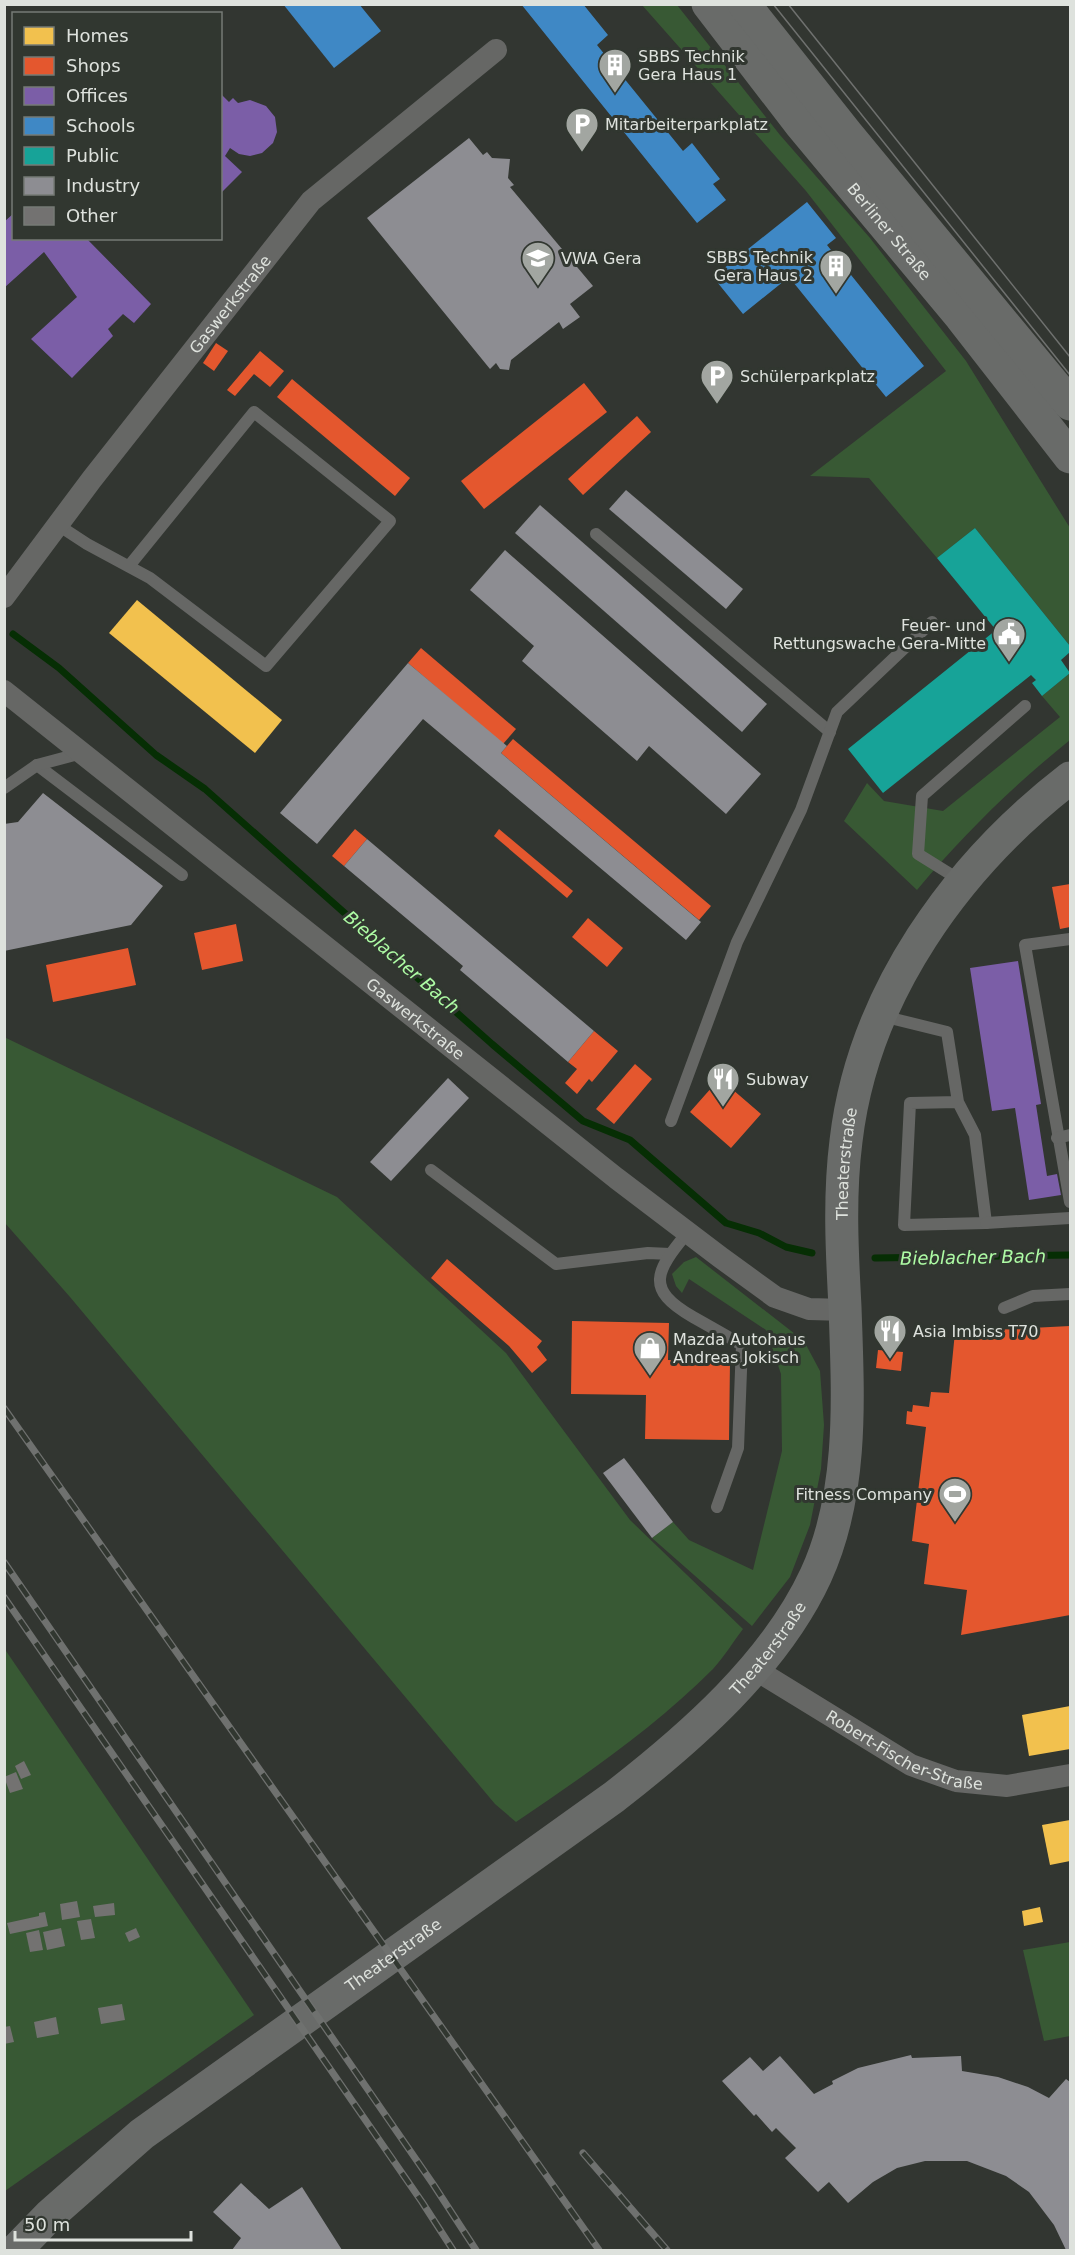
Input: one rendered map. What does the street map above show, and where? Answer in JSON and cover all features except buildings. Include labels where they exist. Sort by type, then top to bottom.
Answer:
[{"type":"main road","name":"Berliner Straße","points":[[708,4],[801,125],[961,317],[1071,457]]},
{"type":"main road","name":"Berliner Straße","points":[[744,4],[847,134],[1071,404]]},
{"type":"main road","name":"Theaterstraße","points":[[16,2250],[49,2216],[142,2134],[663,1759],[714,1711],[753,1668],[795,1615],[816,1575],[832,1533],[845,1453],[848,1398],[842,1211],[846,1141],[853,1097],[880,1016],[915,945],[964,882],[1022,818],[1071,778]]},
{"type":"street","name":"Gaswerkstraße","points":[[4,597],[311,201],[496,50]]},
{"type":"street","name":"Gaswerkstraße","points":[[4,691],[687,1233],[775,1297],[809,1309],[845,1310]]},
{"type":"street","name":"Robert-Fischer-Straße","points":[[753,1668],[911,1765],[956,1781],[1007,1786],[1071,1775]]},
{"type":"lane","points":[[58,525],[87,544],[129,566],[266,666],[390,521],[254,412],[129,566]]},
{"type":"lane","points":[[596,534],[830,732]]},
{"type":"lane","points":[[670,1121],[737,942],[801,810],[837,712],[932,622]]},
{"type":"lane","points":[[964,882],[918,854],[922,796],[1025,706]]},
{"type":"lane","points":[[4,788],[37,765],[82,753]]},
{"type":"lane","points":[[37,765],[182,875]]},
{"type":"lane","points":[[1071,939],[1025,945],[1057,1138],[1071,1202]]},
{"type":"lane","points":[[880,1016],[947,1032],[958,1102],[975,1135],[986,1223]]},
{"type":"lane","points":[[958,1102],[910,1102],[904,1225],[1071,1218]]},
{"type":"lane","points":[[1057,1138],[1071,1135]]},
{"type":"lane","points":[[432,1170],[556,1264],[648,1253],[669,1254]]},
{"type":"lane","points":[[687,1233],[669,1254],[660,1281],[661,1292],[669,1304],[742,1345],[738,1448],[717,1507]]},
{"type":"lane","points":[[1004,1308],[1033,1296],[1071,1294]]},
{"type":"green space","points":[[642,5],[677,5],[780,135],[870,238],[966,361],[1070,528],[1070,646],[975,528],[937,558],[869,478],[810,476],[946,371],[806,191]]},
{"type":"green space","points":[[1070,673],[1070,740],[990,811],[917,890],[844,821],[867,783],[884,801],[943,811],[1060,717],[1042,696]]},
{"type":"green space","points":[[4,1037],[337,1197],[506,1353],[630,1520],[743,1629],[713,1669],[643,1731],[516,1822],[495,1804],[70,1297],[5,1223]]},
{"type":"green space","points":[[696,1257],[804,1341],[820,1371],[824,1425],[821,1469],[810,1525],[790,1577],[752,1626],[652,1538],[673,1522],[689,1540],[753,1570],[782,1451],[781,1374],[766,1330],[689,1279],[682,1293],[676,1286],[672,1274],[684,1262]]},
{"type":"green space","points":[[4,1648],[254,2015],[5,2191],[4,2191]]},
{"type":"green space","points":[[1070,1942],[1070,2036],[1044,2041],[1023,1950]]},
{"type":"waterway","name":"Bieblacher Bach","points":[[13,634],[59,668],[156,755],[205,789],[492,1044],[583,1121],[630,1140],[726,1223],[759,1233],[786,1247],[812,1253]]},
{"type":"waterway","name":"Bieblacher Bach","points":[[875,1258],[1070,1255]]},
{"type":"tram line","points":[[773,4],[1070,375]]},
{"type":"tram line","points":[[788,4],[1070,357]]},
{"type":"railway","points":[[4,1408],[599,2250]]},
{"type":"railway","points":[[4,1562],[433,2184],[476,2250]]},
{"type":"railway","points":[[4,1597],[453,2250]]},
{"type":"railway","points":[[583,2153],[667,2250]]},
{"type":"place","name":"SBBS Technik Gera Haus 1","points":[[615,94]]},
{"type":"place","name":"Mitarbeiterparkplatz","points":[[582,153]]},
{"type":"place","name":"VWA Gera","points":[[538,287]]},
{"type":"place","name":"SBBS Technik Gera Haus 2","points":[[836,295]]},
{"type":"place","name":"Schülerparkplatz","points":[[717,405]]},
{"type":"place","name":"Feuer- und Rettungswache Gera-Mitte","points":[[1009,663]]},
{"type":"place","name":"Subway","points":[[723,1108]]},
{"type":"place","name":"Asia Imbiss T70","points":[[890,1360]]},
{"type":"place","name":"Mazda Autohaus Andreas Jokisch","points":[[650,1377]]},
{"type":"place","name":"Fitness Company","points":[[955,1523]]}]
